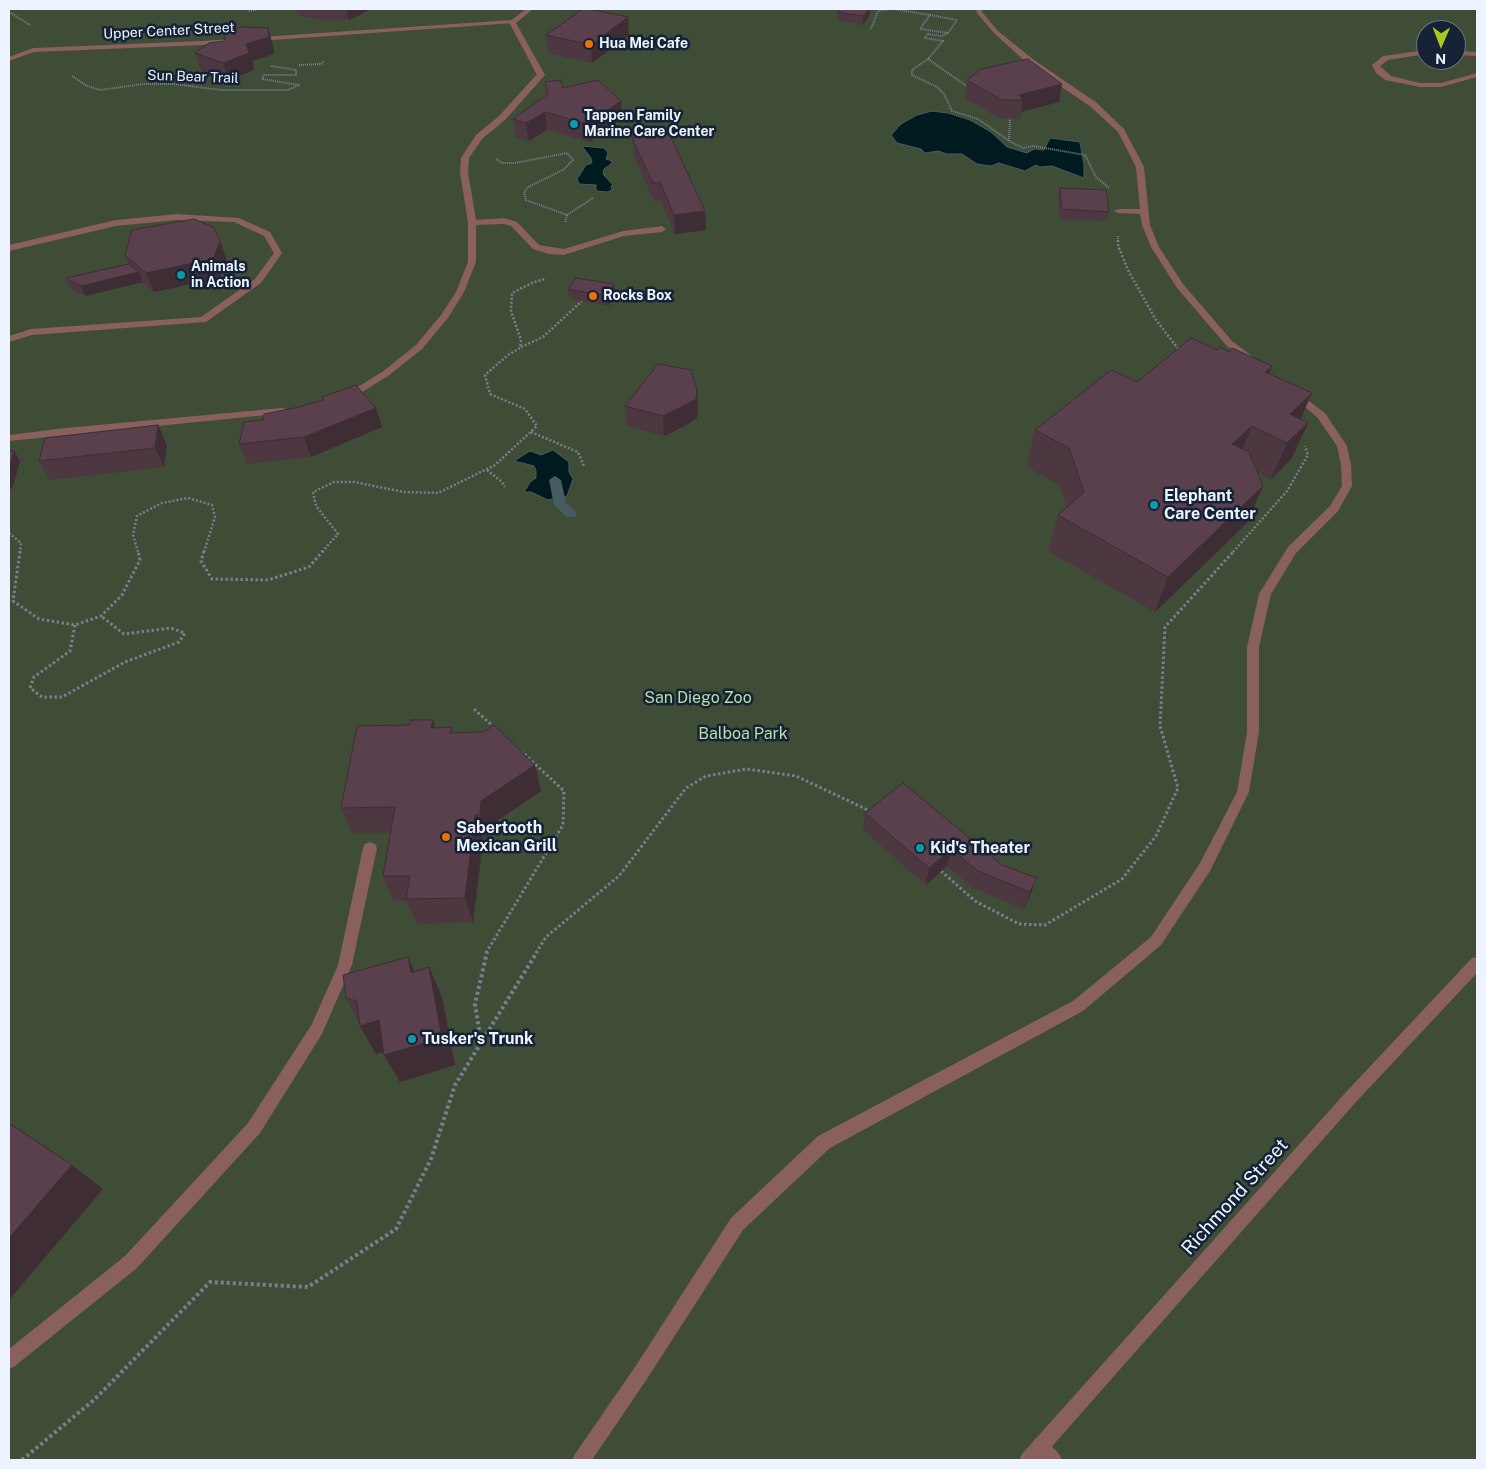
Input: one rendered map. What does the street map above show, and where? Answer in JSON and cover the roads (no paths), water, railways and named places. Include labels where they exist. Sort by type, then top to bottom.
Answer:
[{"type":"street","points":[[336,399],[359,390],[385,374],[418,347],[445,316],[460,292],[472,262],[472,223],[464,172],[465,158],[479,137],[502,118],[541,75],[512,22],[530,9]]},
{"type":"street","points":[[979,9],[979,12],[996,32],[1032,62],[1094,105],[1121,131],[1140,167],[1146,225],[1155,247],[1180,286],[1229,343],[1268,373]]},
{"type":"street","name":"Upper Center Street","points":[[9,59],[33,50],[202,42],[512,22]]},
{"type":"street","points":[[1416,54],[1386,58],[1376,65],[1379,71],[1388,78],[1420,85],[1441,85],[1477,75]]},
{"type":"street","points":[[1118,210],[1144,212]]},
{"type":"street","points":[[9,248],[116,223],[177,217],[236,220],[267,234],[278,253],[258,281],[204,320],[32,332],[9,339]]},
{"type":"street","points":[[472,223],[504,221],[514,224],[536,247],[549,251],[564,252],[623,234],[662,229]]},
{"type":"street","points":[[581,1460],[641,1373],[736,1224],[824,1142],[1078,1006],[1156,941],[1205,867],[1243,792],[1252,732],[1253,646],[1265,594],[1292,550],[1334,508],[1347,486],[1346,465],[1342,446],[1322,415],[1283,385]]},
{"type":"street","points":[[9,438],[291,410]]},
{"type":"street","points":[[9,1360],[131,1262],[254,1128],[317,1029],[345,965],[370,848]]},
{"type":"street","name":"Richmond Street","points":[[1028,1460],[1351,1097],[1477,963]]},
{"type":"street","points":[[1040,1446],[1053,1460]]},
{"type":"waterway","points":[[555,480],[560,505],[571,514]]},
{"type":"place","name":"Hua Mei Cafe","points":[[589,44]]},
{"type":"place","name":"Tappen Family Marine Care Center","points":[[574,124]]},
{"type":"place","name":"Animals in Action","points":[[181,275]]},
{"type":"place","name":"Rocks Box","points":[[593,296]]},
{"type":"place","name":"Elephant Care Center","points":[[1154,505]]},
{"type":"place","name":"Sabertooth Mexican Grill","points":[[446,837]]},
{"type":"place","name":"Kid's Theater","points":[[920,848]]},
{"type":"place","name":"Tusker's Trunk","points":[[412,1039]]},
{"type":"park label","name":"San Diego Zoo","points":[[698,698]]},
{"type":"park label","name":"Balboa Park","points":[[743,734]]}]
